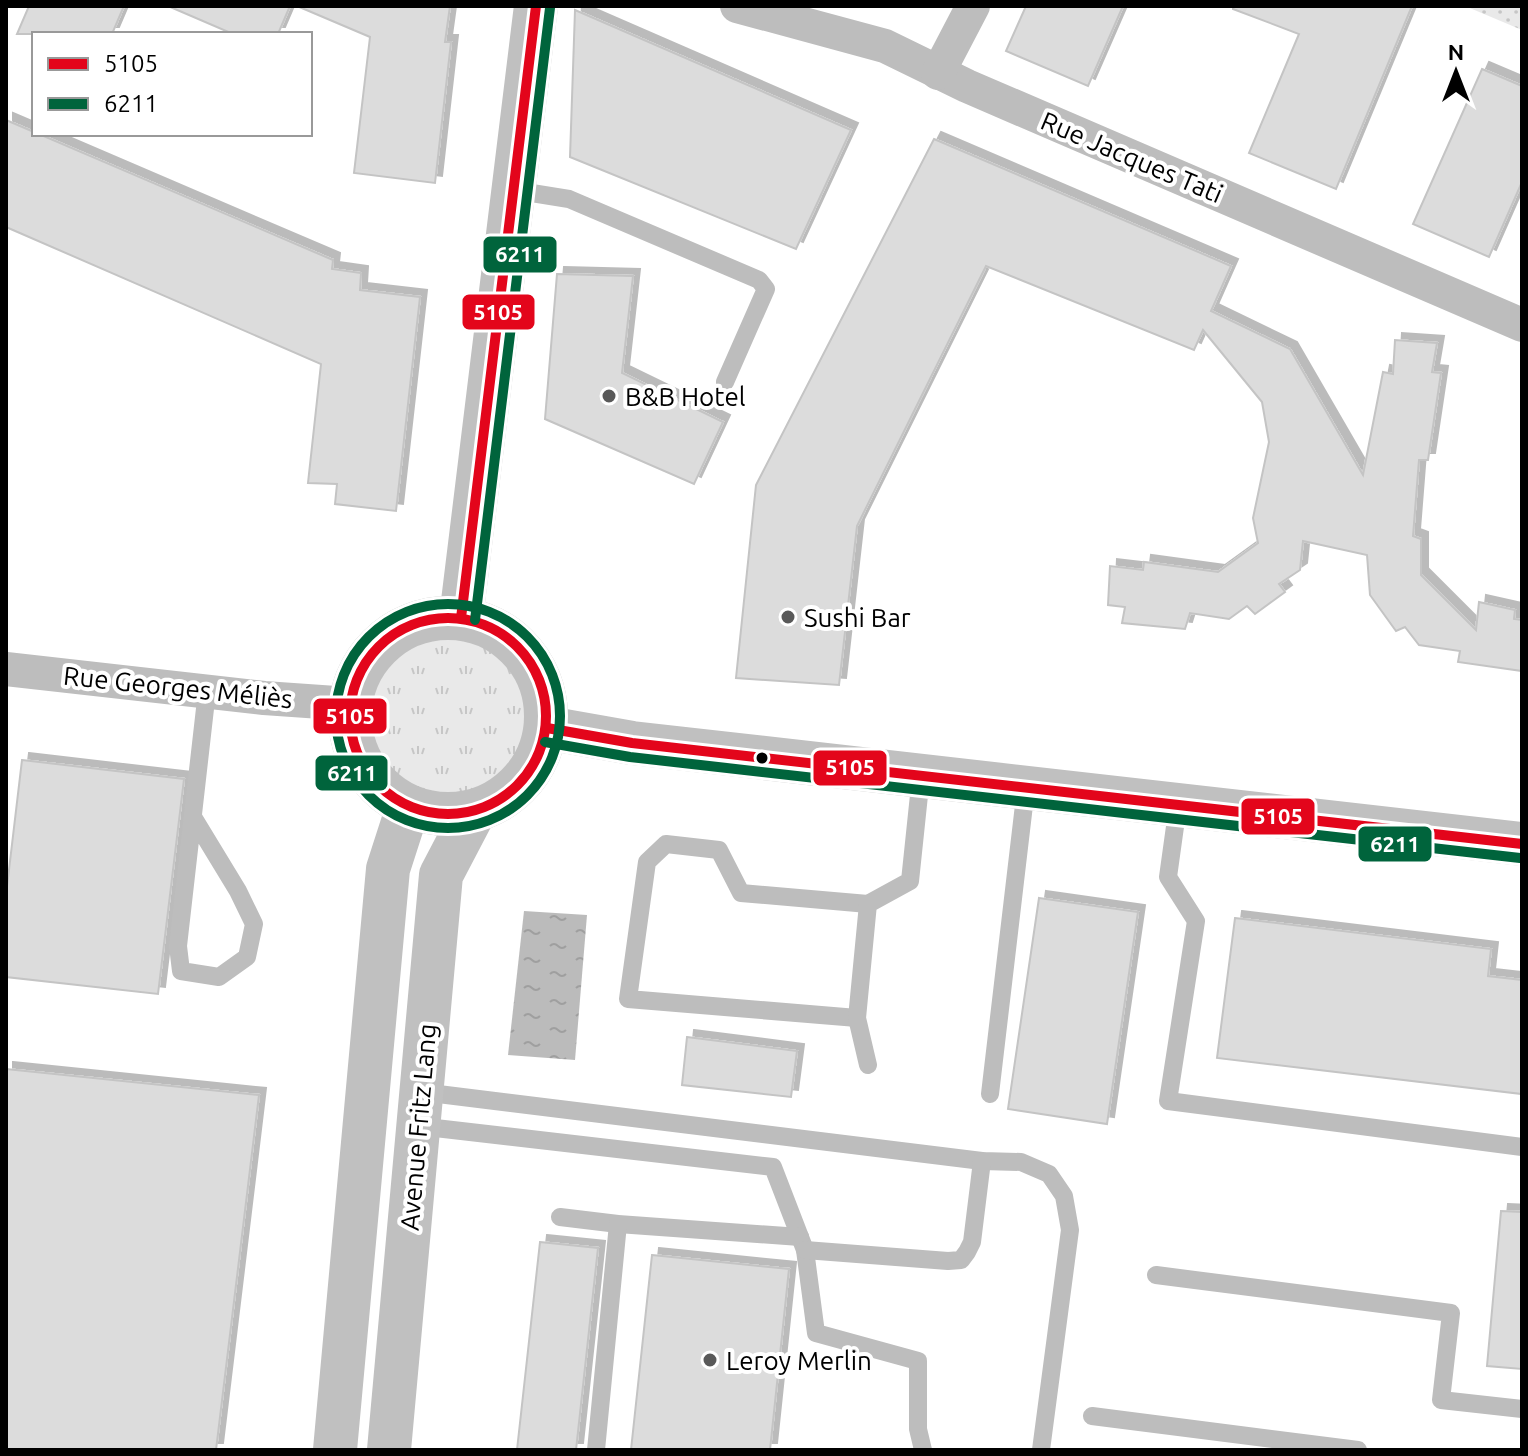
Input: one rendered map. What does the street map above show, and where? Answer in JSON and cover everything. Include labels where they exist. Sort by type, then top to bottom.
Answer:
[{"type":"street","points":[[461,618],[536,6]]},
{"type":"street","name":"Rue Jacques Tati","points":[[737,6],[885,46],[938,73],[1522,325]]},
{"type":"street","points":[[938,73],[973,6]]},
{"type":"street","points":[[461,618],[491,627],[516,645],[535,669],[546,698],[547,728],[539,756],[523,781],[501,800],[474,812],[440,815],[408,807],[382,790],[362,765],[351,736],[350,704],[358,675],[376,649],[400,629],[430,619],[461,618]]},
{"type":"street","name":"Rue Georges Méliès","points":[[6,669],[350,704]]},
{"type":"street","points":[[547,728],[632,743],[1522,844]]},
{"type":"street","name":"Avenue Fritz Lang","points":[[335,1450],[388,869],[408,807]]},
{"type":"street","name":"Avenue Fritz Lang","points":[[389,1450],[441,875],[474,812]]},
{"type":"lane","points":[[513,190],[569,199],[759,280],[766,289],[725,382]]},
{"type":"lane","points":[[193,817],[238,891],[254,924],[247,957],[219,977],[181,971],[178,946],[207,691]]},
{"type":"lane","points":[[857,1018],[628,999],[647,862],[666,844],[719,850],[741,893],[868,904],[910,881],[921,776]]},
{"type":"lane","points":[[990,1094],[1026,788]]},
{"type":"lane","points":[[1178,805],[1168,877],[1196,921],[1168,1101],[1522,1147]]},
{"type":"lane","points":[[868,904],[857,1018],[868,1065]]},
{"type":"lane","points":[[420,1109],[982,1161],[1021,1162],[1049,1174],[1064,1196],[1070,1230],[1041,1450]]},
{"type":"lane","points":[[420,1109],[773,1167],[803,1244],[816,1333],[918,1361],[918,1429],[923,1450]]},
{"type":"lane","points":[[560,1217],[961,1260],[972,1242],[982,1161]]},
{"type":"lane","points":[[596,1450],[618,1224]]},
{"type":"lane","points":[[1156,1275],[1451,1313],[1441,1400],[1522,1409]]},
{"type":"lane","points":[[1092,1416],[1358,1450]]},
{"type":"green space","points":[[1465,6],[1522,6],[1522,30]]},
{"type":"green space","points":[[444,636],[475,642],[502,660],[520,687],[526,718],[520,749],[502,776],[475,794],[444,800],[413,794],[386,776],[368,749],[362,718],[368,687],[386,660],[413,642]]},
{"type":"water","points":[[524,911],[587,915],[575,1060],[508,1055]]},
{"type":"building","points":[[29,6],[124,6],[113,32],[17,34]]},
{"type":"building","points":[[168,6],[290,6],[279,32],[228,32]]},
{"type":"building","points":[[297,6],[450,6],[445,42],[451,42],[435,183],[354,173],[370,37]]},
{"type":"building","points":[[1026,6],[1123,6],[1088,86],[1006,51]]},
{"type":"building","points":[[1233,6],[1412,6],[1336,189],[1249,153],[1299,34],[1233,9]]},
{"type":"building","points":[[575,10],[851,130],[796,249],[570,157]]},
{"type":"building","points":[[1482,69],[1522,86],[1522,182],[1489,257],[1413,224]]},
{"type":"building","points":[[6,120],[32,131],[32,136],[44,136],[333,260],[332,269],[361,273],[360,290],[420,297],[396,511],[335,504],[337,484],[308,483],[321,364],[6,227]]},
{"type":"building","points":[[934,139],[1231,266],[1211,311],[1290,349],[1363,475],[1383,372],[1393,374],[1395,340],[1437,343],[1432,372],[1441,373],[1428,460],[1419,460],[1413,536],[1421,539],[1421,575],[1476,630],[1479,602],[1515,610],[1514,619],[1522,620],[1522,671],[1458,662],[1460,651],[1419,645],[1405,627],[1396,631],[1370,595],[1367,555],[1303,541],[1300,570],[1279,584],[1285,592],[1255,614],[1247,606],[1229,619],[1190,613],[1185,629],[1122,623],[1125,607],[1108,605],[1110,566],[1143,570],[1144,562],[1218,572],[1258,543],[1253,518],[1269,442],[1262,402],[1203,330],[1194,350],[986,266],[857,526],[839,685],[736,678],[756,485]]},
{"type":"building","name":"B&B Hotel","points":[[557,274],[633,276],[622,373],[723,422],[694,484],[545,419]]},
{"type":"building","points":[[22,760],[184,779],[158,994],[6,977],[6,895]]},
{"type":"building","points":[[1039,898],[1138,912],[1107,1124],[1008,1109]]},
{"type":"building","points":[[1235,918],[1491,949],[1488,976],[1522,980],[1522,1094],[1217,1058]]},
{"type":"building","points":[[687,1037],[797,1051],[791,1097],[682,1085]]},
{"type":"building","points":[[6,1069],[259,1095],[216,1450],[6,1450]]},
{"type":"building","points":[[1501,1211],[1522,1212],[1522,1369],[1487,1366]]},
{"type":"building","points":[[540,1242],[598,1248],[576,1450],[517,1450]]},
{"type":"building","name":"Leroy Merlin","points":[[652,1255],[789,1269],[770,1450],[631,1450]]},
{"type":"transit line","name":"5105","points":[[461,618],[536,6]]},
{"type":"transit line","name":"6211","points":[[475,620],[550,8]]},
{"type":"transit line","name":"6211","points":[[448,604],[491,612],[527,637],[552,673],[560,716],[552,759],[527,795],[491,820],[448,828],[405,820],[369,795],[344,759],[336,716],[344,673],[369,637],[405,612],[448,604]]},
{"type":"transit line","name":"5105","points":[[448,618],[486,625],[503,634],[517,647],[530,661],[539,678],[546,716],[539,754],[530,771],[517,785],[503,798],[486,807],[448,814],[410,807],[393,798],[379,785],[366,771],[357,754],[350,716],[357,678],[366,661],[379,647],[393,634],[410,625],[448,618]]},
{"type":"transit line","name":"5105","points":[[547,728],[632,743],[1522,844]]},
{"type":"transit line","name":"6211","points":[[545,742],[630,757],[1520,858]]},
{"type":"place","name":"B&B Hotel","points":[[609,396]]},
{"type":"place","name":"Sushi Bar","points":[[788,617]]},
{"type":"place","name":"Leroy Merlin","points":[[710,1360]]}]
